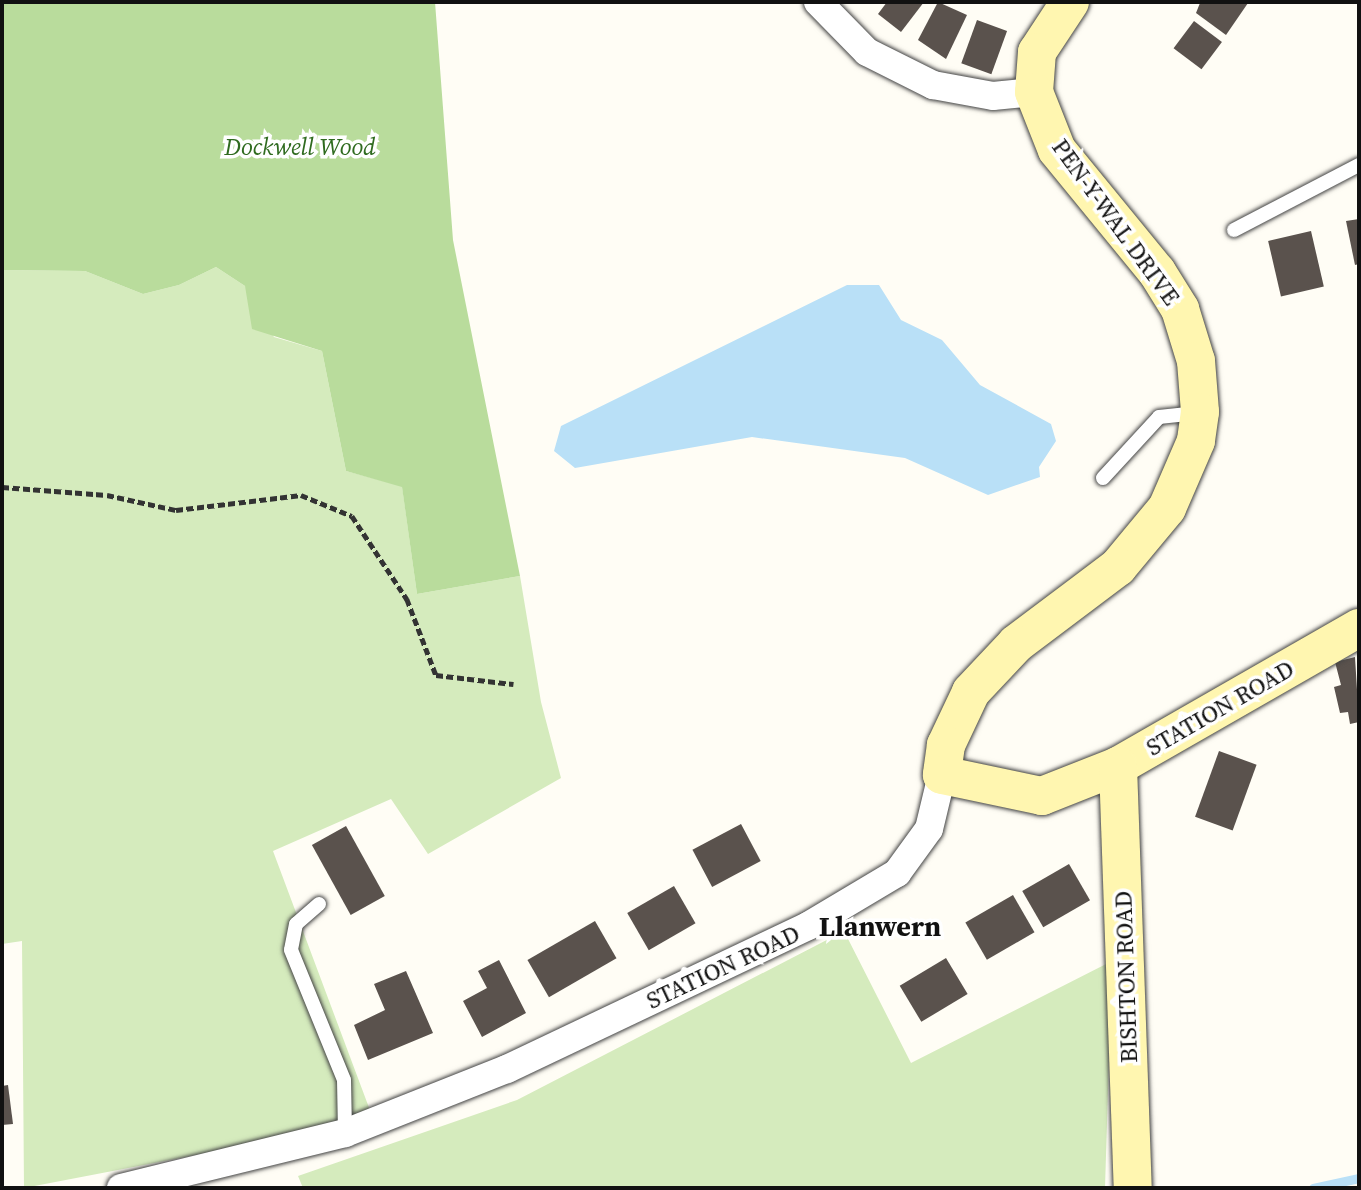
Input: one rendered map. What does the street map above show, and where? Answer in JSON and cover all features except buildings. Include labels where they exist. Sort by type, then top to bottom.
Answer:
[{"type":"street","points":[[818,2],[867,52],[933,85],[993,96],[1034,92]]},
{"type":"street","name":"PEN-Y-WAL DRIVE","points":[[942,775],[946,744],[971,692],[1016,644],[1118,567],[1167,508],[1196,441],[1200,412],[1196,361],[1181,309],[1157,272],[1057,150],[1034,92],[1038,52],[1070,2]]},
{"type":"street","name":"STATION ROAD","points":[[121,1188],[345,1133],[507,1069],[808,926],[897,873],[929,829],[942,775],[1042,796],[1118,766],[1359,628]]},
{"type":"street","name":"BISHTON ROAD","points":[[1118,766],[1133,1188]]},
{"type":"lane","points":[[1234,230],[1359,165]]},
{"type":"lane","points":[[1103,478],[1159,418],[1200,412]]},
{"type":"lane","points":[[319,904],[294,928],[291,950],[344,1080],[345,1133]]},
{"type":"path","points":[[2,487],[107,495],[176,510],[301,495],[352,516],[408,599],[436,675],[513,684]]},
{"type":"green space","name":"Dockwell Wood","points":[[2,2],[435,2],[453,240],[520,576],[417,594],[402,487],[346,471],[322,351],[252,329],[245,286],[216,267],[179,285],[143,294],[85,271],[2,270]]},
{"type":"green space","points":[[216,267],[245,286],[274,337],[322,351],[346,471],[402,486],[417,594],[520,576],[541,702],[561,778],[428,854],[391,799],[273,851],[374,1121],[24,1188],[22,941],[2,944],[2,270],[85,271],[143,294],[179,285]]},
{"type":"green space","points":[[844,931],[911,1063],[1112,961],[1105,1188],[303,1188],[298,1176],[517,1100]]},
{"type":"water","points":[[847,285],[879,285],[901,320],[942,340],[980,385],[1051,424],[1056,441],[1039,467],[1040,477],[988,495],[905,458],[752,437],[575,468],[554,451],[561,426]]},
{"type":"waterway","points":[[1313,1188],[1359,1178]]},
{"type":"district","name":"Llanwern","points":[[880,926]]}]
